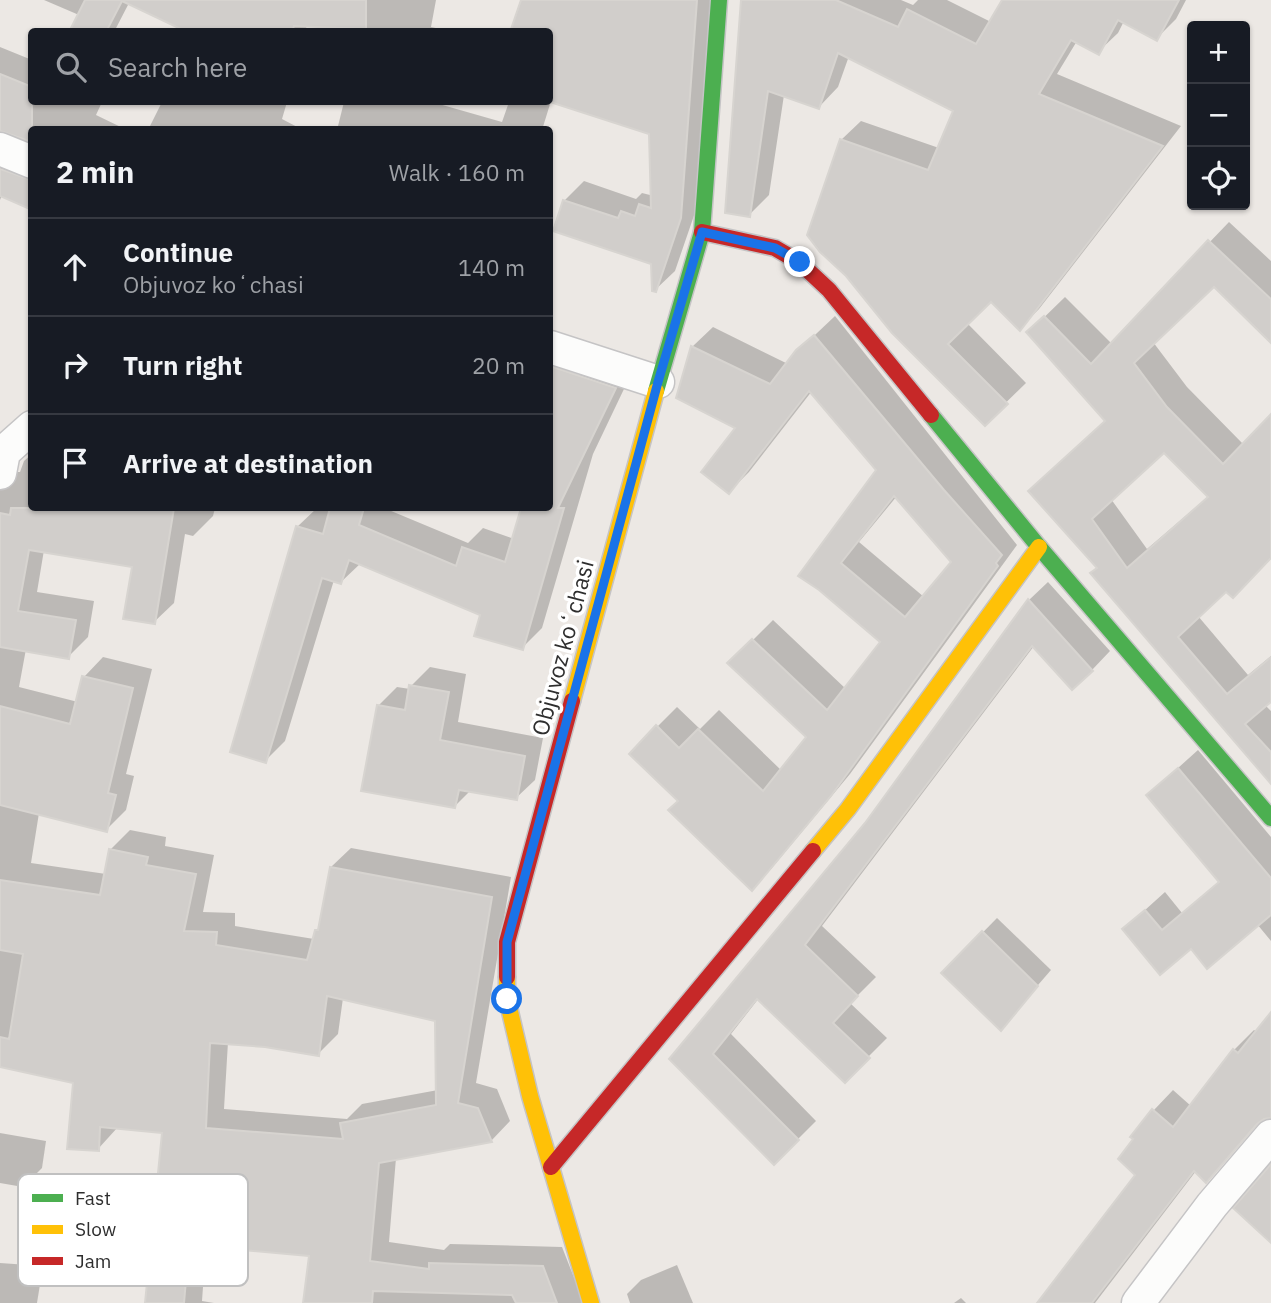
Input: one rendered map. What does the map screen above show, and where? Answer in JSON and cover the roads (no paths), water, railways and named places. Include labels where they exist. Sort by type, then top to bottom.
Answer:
[{"type":"street","name":"Objuvoz koʻchasi","points":[[591,1303],[530,1096],[507,999],[507,942],[658,382],[702,232],[719,0]]},
{"type":"street","points":[[0,149],[28,160]]},
{"type":"street","points":[[702,232],[775,248],[800,262],[829,290],[1039,547],[1271,818]]},
{"type":"street","points":[[553,349],[658,382]]},
{"type":"street","points":[[0,473],[4,452],[28,431]]},
{"type":"street","points":[[551,1167],[848,809],[1039,547]]},
{"type":"street","points":[[1138,1303],[1212,1205],[1271,1136]]}]
